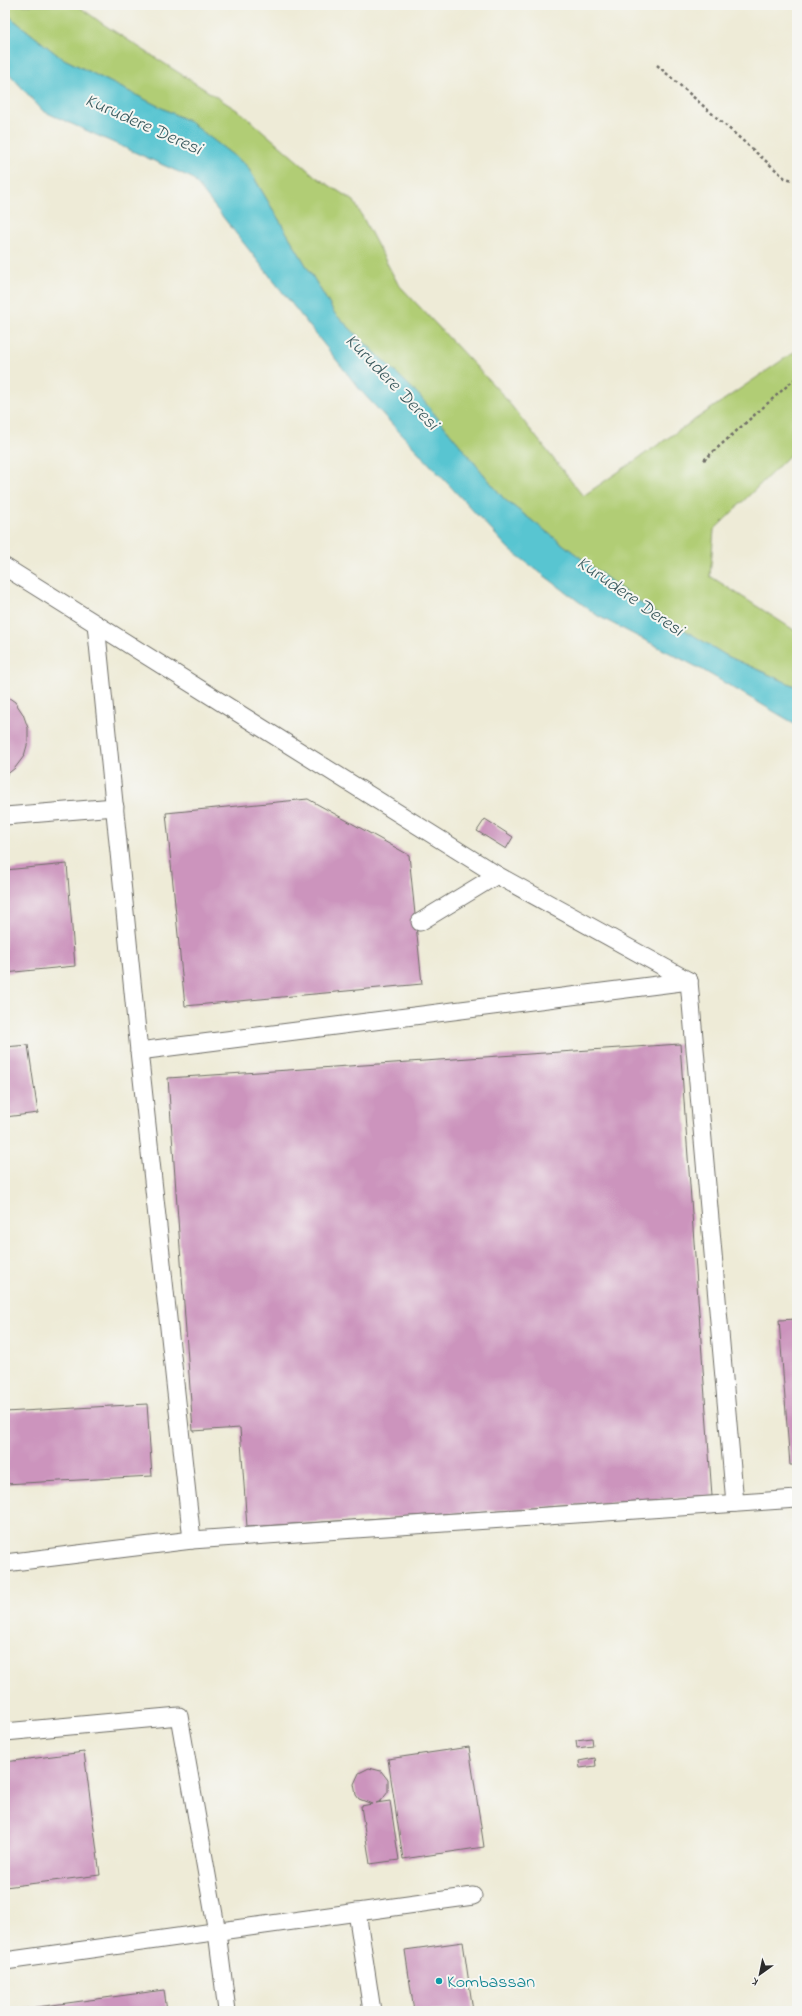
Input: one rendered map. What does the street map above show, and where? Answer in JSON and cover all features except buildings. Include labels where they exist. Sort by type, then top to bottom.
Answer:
[{"type":"lane","points":[[5,567],[497,875],[689,981]]},
{"type":"lane","points":[[96,624],[139,1051],[192,1540]]},
{"type":"lane","points":[[5,816],[115,807]]},
{"type":"lane","points":[[420,922],[497,875]]},
{"type":"lane","points":[[139,1051],[689,981]]},
{"type":"lane","points":[[689,981],[735,1503]]},
{"type":"lane","points":[[5,1563],[192,1540],[797,1499]]},
{"type":"lane","points":[[5,1732],[179,1716],[217,1932],[227,2011]]},
{"type":"lane","points":[[5,1961],[473,1896]]},
{"type":"lane","points":[[357,1912],[372,2011]]},
{"type":"path","points":[[657,65],[785,178],[797,181]]},
{"type":"path","points":[[704,460],[797,377]]},
{"type":"green space","points":[[5,5],[77,5],[103,24],[243,114],[316,177],[354,201],[398,284],[502,394],[583,496],[797,350],[797,448],[714,530],[710,576],[797,632],[797,687],[727,656],[634,599],[504,499],[418,394],[335,314],[247,166],[190,122],[60,57],[5,13]]},
{"type":"water","name":"Kurudere Deresi","points":[[5,13],[60,57],[190,122],[247,166],[335,314],[418,394],[504,499],[634,599],[727,656],[797,687],[797,725],[701,669],[598,616],[510,550],[361,391],[192,178],[43,111],[5,69]]},
{"type":"place","name":"Kombassan","points":[[439,1981]]}]
